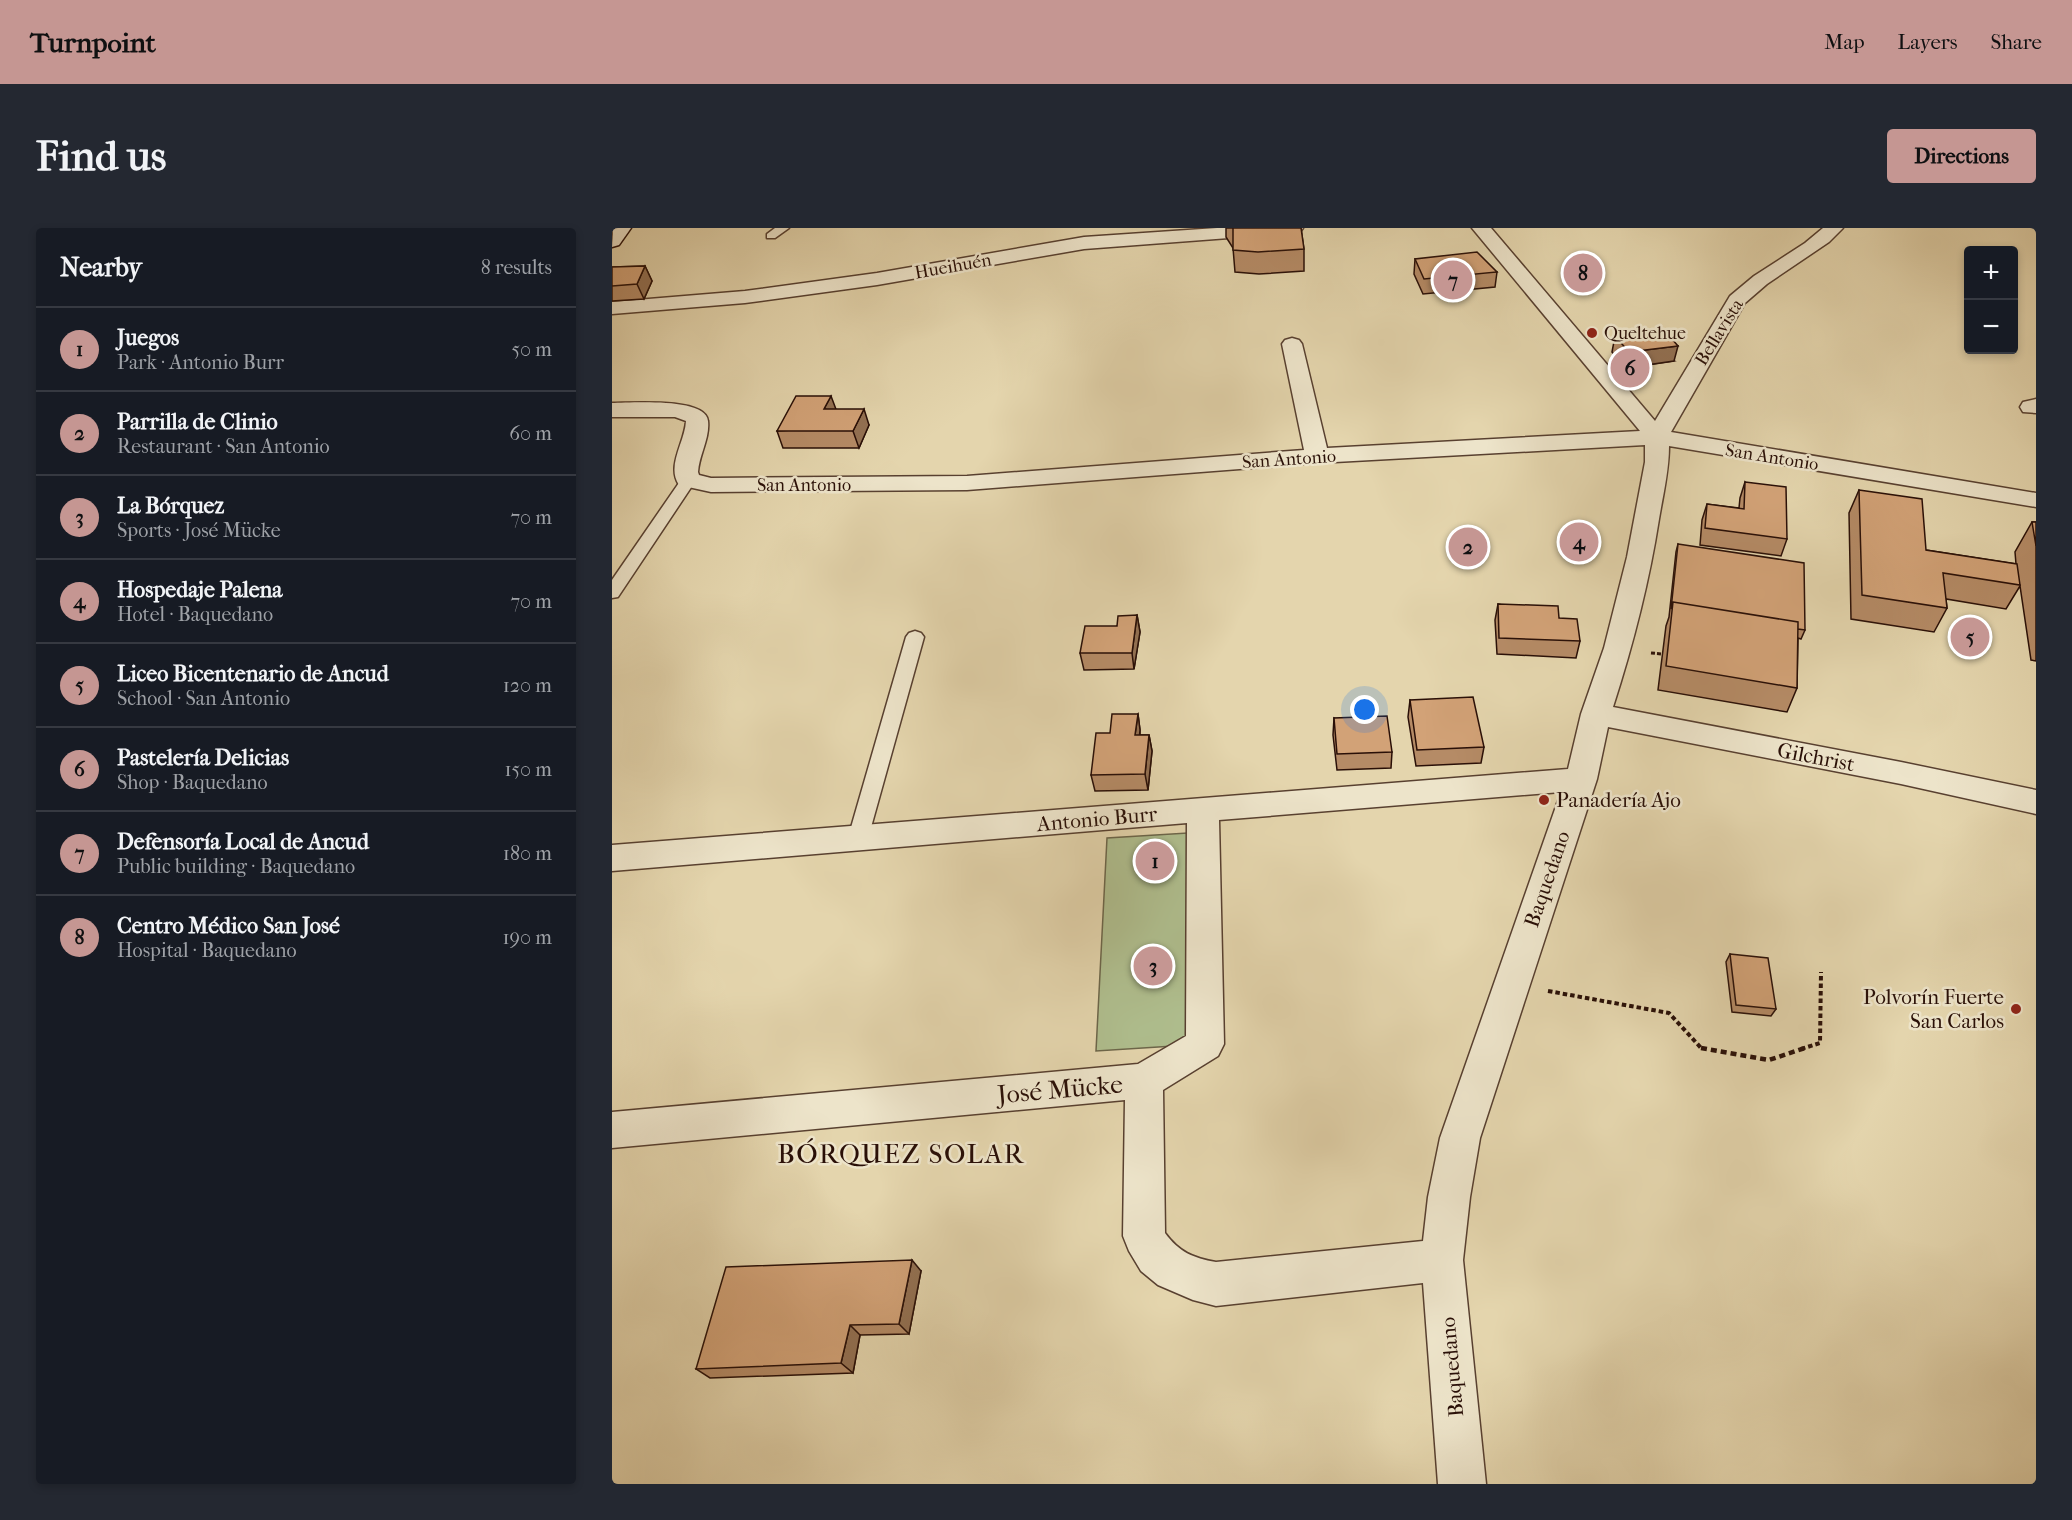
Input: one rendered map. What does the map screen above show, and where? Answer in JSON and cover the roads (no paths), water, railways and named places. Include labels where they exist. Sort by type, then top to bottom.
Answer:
[{"type":"street","points":[[612,241],[622,228]]},
{"type":"street","name":"Hueihuén","points":[[612,309],[767,294],[877,279],[1084,243],[1294,228]]},
{"type":"street","points":[[1481,228],[1657,437]]},
{"type":"street","name":"Bellavista","points":[[1657,437],[1737,300],[1752,284],[1817,243],[1834,228]]},
{"type":"street","points":[[1292,344],[1317,456]]},
{"type":"street","points":[[612,410],[679,410],[697,418],[698,426],[685,470],[688,480]]},
{"type":"street","name":"San Antonio","points":[[688,480],[711,485],[967,483],[1317,456],[1657,437],[2036,500]]},
{"type":"street","name":"Baquedano","points":[[1462,1484],[1442,1260],[1449,1197],[1460,1138],[1581,779],[1596,714],[1618,648],[1640,556],[1657,462],[1657,437]]},
{"type":"street","name":"Gilchrist","points":[[1596,714],[1901,773],[2036,802]]},
{"type":"street","name":"Antonio Burr","points":[[612,858],[1581,779]]},
{"type":"street","points":[[1144,1081],[1206,1044],[1203,811]]},
{"type":"street","name":"José Mücke","points":[[612,1131],[1144,1081],[1144,1236],[1157,1260],[1173,1270],[1195,1281],[1216,1284],[1442,1260]]},
{"type":"lane","points":[[771,236],[783,228]]},
{"type":"lane","points":[[612,593],[688,480]]},
{"type":"lane","points":[[858,838],[915,637]]},
{"type":"place","name":"Centro Médico San José","points":[[1583,273]]},
{"type":"place","name":"Defensoría Local de Ancud","points":[[1453,280]]},
{"type":"place","name":"Queltehue","points":[[1592,333]]},
{"type":"place","name":"Pastelería Delicias","points":[[1630,368]]},
{"type":"place","name":"Hospedaje Palena","points":[[1579,542]]},
{"type":"place","name":"Parrilla de Clinio","points":[[1468,547]]},
{"type":"place","name":"Liceo Bicentenario de Ancud","points":[[1970,637]]},
{"type":"place","name":"Panadería Ajo","points":[[1544,800]]},
{"type":"place","name":"Juegos","points":[[1155,861]]},
{"type":"place","name":"La Bórquez","points":[[1153,966]]},
{"type":"place","name":"Polvorín Fuerte San Carlos","points":[[2016,1009]]},
{"type":"district","name":"BÓRQUEZ SOLAR","points":[[901,1154]]}]
